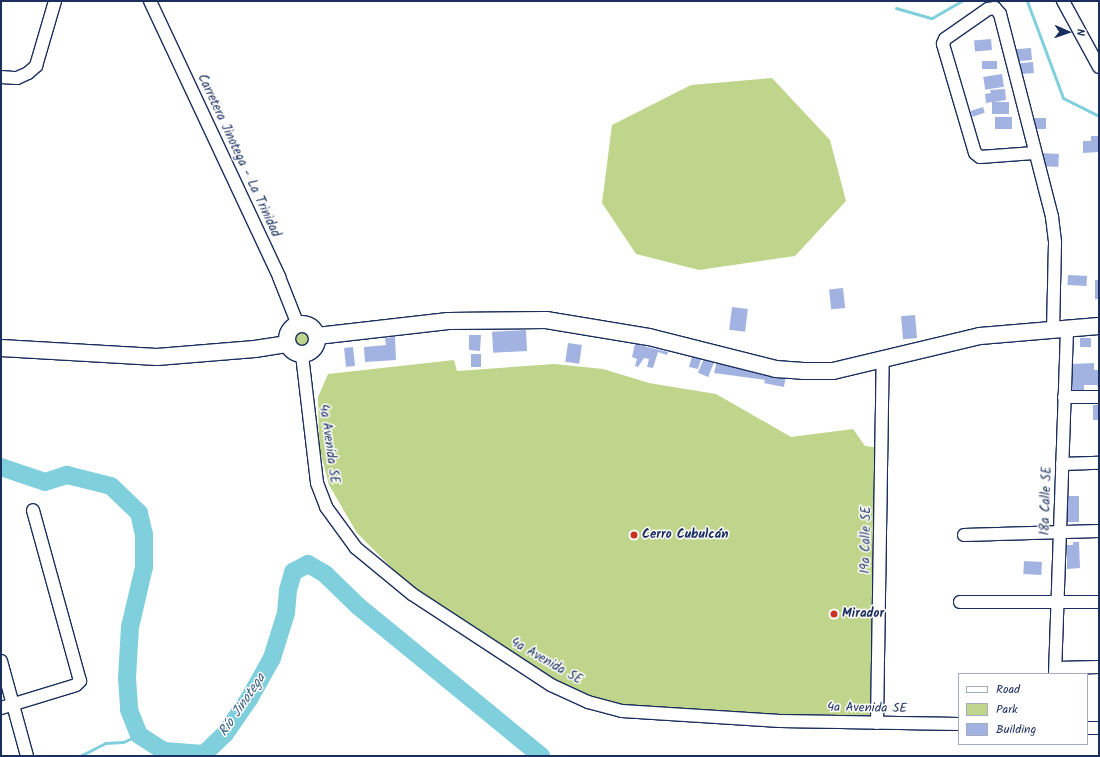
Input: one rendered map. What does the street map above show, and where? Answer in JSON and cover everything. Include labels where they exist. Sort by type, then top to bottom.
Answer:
[{"type":"main road","points":[[317,336],[448,321],[518,319],[592,325],[675,342],[776,369],[833,371],[980,336],[1060,328],[1099,326]]},
{"type":"main road","points":[[298,325],[312,328],[317,336],[314,349],[302,355],[293,352],[288,344],[289,332],[298,325]]},
{"type":"main road","points":[[1,348],[157,357],[255,349],[288,344]]},
{"type":"street","points":[[1,77],[17,78],[28,73],[36,66],[55,1]]},
{"type":"street","name":"Carretera Jinotega - La Trinidad","points":[[150,1],[279,277],[298,325]]},
{"type":"street","points":[[1063,1],[1099,67]]},
{"type":"street","name":"18a Calle SE","points":[[1034,153],[980,158],[975,153],[943,44],[945,39],[988,9],[995,8],[1000,14],[1054,230],[1060,328],[1066,362],[1055,671]]},
{"type":"street","name":"4a Avenida SE","points":[[302,355],[317,483],[326,507],[356,548],[412,594],[551,684],[588,702],[622,711],[780,721],[958,724]]},
{"type":"street","name":"19a Calle SE","points":[[876,723],[883,358]]},
{"type":"street","points":[[1064,397],[1099,398]]},
{"type":"street","points":[[1062,464],[1099,463]]},
{"type":"street","points":[[1,708],[76,686],[80,681],[33,510]]},
{"type":"street","points":[[964,535],[1099,530]]},
{"type":"street","points":[[960,602],[1058,604],[1099,602]]},
{"type":"street","points":[[1,661],[27,756]]},
{"type":"street","points":[[1055,671],[1099,667]]},
{"type":"street","points":[[1088,728],[1099,728]]},
{"type":"green space","points":[[772,78],[830,140],[846,201],[795,256],[699,270],[636,254],[602,203],[612,125],[691,85]]},
{"type":"green space","points":[[302,327],[311,331],[315,340],[311,349],[302,353],[293,349],[289,340],[293,331]]},
{"type":"green space","name":"Cerro Cubulcán","points":[[454,360],[457,371],[554,364],[603,369],[649,383],[716,394],[791,437],[853,429],[865,446],[880,448],[874,722],[622,710],[552,683],[437,607],[401,577],[357,533],[329,485],[319,446],[318,397],[328,374]]},
{"type":"building","points":[[991,39],[992,50],[975,51],[974,40]]},
{"type":"building","points":[[1031,48],[1032,60],[1015,61],[1014,49]]},
{"type":"building","points":[[982,61],[997,61],[997,69],[982,69]]},
{"type":"building","points":[[1033,62],[1034,73],[1018,74],[1017,63]]},
{"type":"building","points":[[1002,74],[1004,87],[985,90],[983,77]]},
{"type":"building","points":[[1005,89],[1006,100],[994,102],[1009,102],[1009,114],[992,114],[992,102],[986,103],[985,94],[991,93],[990,90]]},
{"type":"building","points":[[983,107],[985,113],[972,117],[971,111]]},
{"type":"building","points":[[995,117],[1012,117],[1012,129],[995,129]]},
{"type":"building","points":[[1030,118],[1046,118],[1046,129],[1030,129]]},
{"type":"building","points":[[1091,136],[1099,136],[1099,152],[1083,153],[1083,141],[1091,141]]},
{"type":"building","points":[[1041,153],[1059,154],[1058,167],[1040,166]]},
{"type":"building","points":[[1068,275],[1087,276],[1086,286],[1067,285]]},
{"type":"building","points":[[1095,280],[1099,280],[1099,299],[1095,299]]},
{"type":"building","points":[[843,288],[845,308],[831,309],[829,289]]},
{"type":"building","points":[[732,307],[748,309],[745,332],[729,330]]},
{"type":"building","points":[[915,315],[917,338],[903,339],[901,316]]},
{"type":"building","points":[[526,330],[527,351],[493,353],[492,332]]},
{"type":"building","points":[[469,335],[481,335],[480,351],[469,350]]},
{"type":"building","points":[[395,337],[396,360],[365,362],[364,347],[386,345],[385,338]]},
{"type":"building","points":[[1080,338],[1091,338],[1091,347],[1080,347]]},
{"type":"building","points":[[568,343],[582,345],[579,364],[565,362]]},
{"type":"building","points":[[635,344],[668,352],[667,355],[658,352],[653,368],[647,367],[649,359],[644,358],[638,367],[635,366],[637,359],[632,357]]},
{"type":"building","points":[[353,347],[355,366],[346,367],[344,348]]},
{"type":"building","points":[[703,353],[698,369],[689,367],[692,356]]},
{"type":"building","points":[[471,354],[481,354],[481,367],[471,367]]},
{"type":"building","points":[[704,358],[714,362],[708,377],[698,373]]},
{"type":"building","points":[[717,361],[786,375],[784,387],[764,383],[765,380],[714,373]]},
{"type":"building","points":[[1094,363],[1094,370],[1099,370],[1099,390],[1097,385],[1084,385],[1084,394],[1068,394],[1071,364]]},
{"type":"building","points":[[1093,405],[1099,405],[1099,420],[1093,420]]},
{"type":"building","points":[[1067,496],[1079,496],[1079,522],[1067,522]]},
{"type":"building","points":[[1073,542],[1079,542],[1080,568],[1067,569],[1067,545],[1073,545]]},
{"type":"building","points":[[1024,561],[1042,562],[1041,575],[1023,574]]},
{"type":"waterway","points":[[896,8],[932,18],[961,1]]},
{"type":"waterway","points":[[1027,1],[1063,98],[1099,116]]},
{"type":"waterway","name":"Río Jinotega","points":[[1,467],[45,482],[67,475],[111,486],[139,513],[144,534],[144,567],[130,627],[127,678],[129,710],[139,735],[164,751],[204,754],[225,734],[249,699],[272,658],[286,613],[288,590],[293,572],[308,564],[325,574],[358,606],[541,756]]},
{"type":"waterway","points":[[80,756],[105,743],[123,742],[139,735]]},
{"type":"place","name":"Cerro Cubulcán","points":[[634,535]]},
{"type":"place","name":"Mirador","points":[[834,614]]}]
